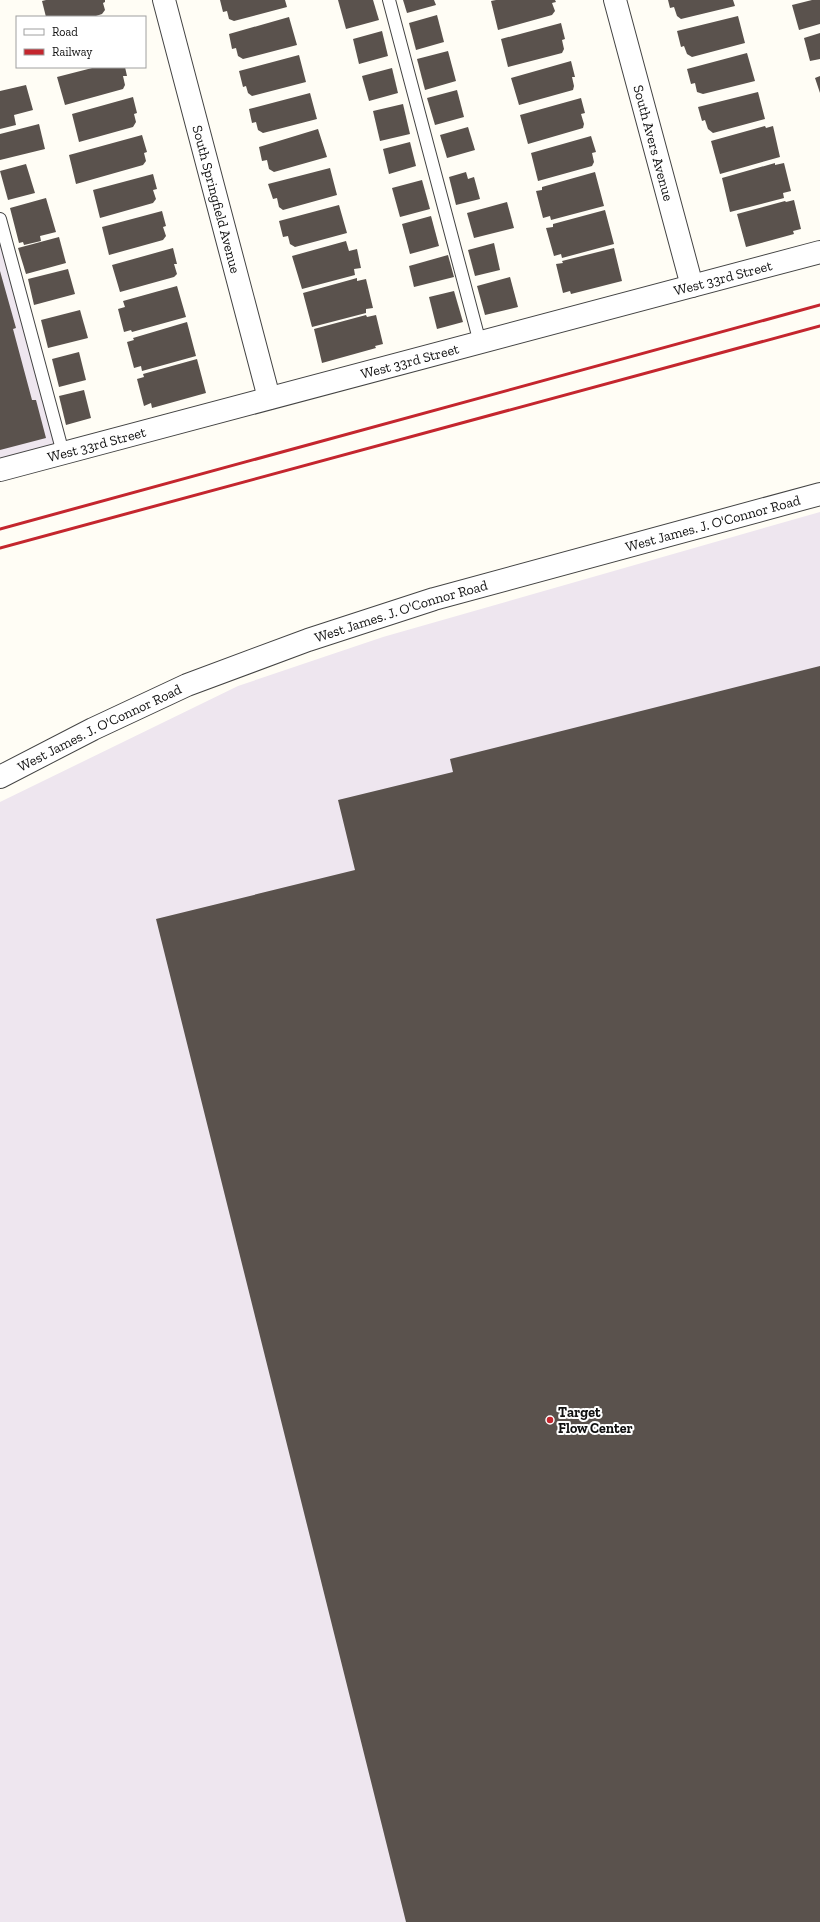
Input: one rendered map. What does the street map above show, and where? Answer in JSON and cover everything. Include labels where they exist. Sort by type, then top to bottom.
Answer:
[{"type":"street","name":"South Springfield Avenue","points":[[164,0],[270,398]]},
{"type":"street","name":"South Avers Avenue","points":[[615,0],[692,286]]},
{"type":"street","name":"West 33rd Street","points":[[0,470],[820,252]]},
{"type":"street","name":"West James. J. O'Connor Road","points":[[0,777],[94,729],[187,685],[308,640],[434,599],[820,494]]},
{"type":"lane","points":[[389,0],[480,343]]},
{"type":"lane","points":[[0,219],[63,453]]},
{"type":"shaded area","points":[[7,245],[60,442],[0,458],[0,247]]},
{"type":"shaded area","name":"Target Flow Center","points":[[820,512],[820,1922],[0,1922],[0,802],[238,686],[383,637]]},
{"type":"building","points":[[105,0],[103,3],[105,10],[102,14],[96,16],[46,16],[42,1]]},
{"type":"building","points":[[220,0],[285,0],[287,7],[234,21],[229,19],[227,11],[223,12]]},
{"type":"building","points":[[338,0],[373,0],[379,20],[346,29]]},
{"type":"building","points":[[403,0],[434,0],[436,5],[407,13]]},
{"type":"building","points":[[555,0],[556,2],[552,3],[555,11],[552,15],[498,30],[491,1]]},
{"type":"building","points":[[668,0],[733,0],[735,6],[681,19],[677,16],[674,7],[670,8]]},
{"type":"building","points":[[812,0],[820,0],[820,24],[799,30],[792,5]]},
{"type":"building","points":[[437,15],[444,42],[416,50],[409,23]]},
{"type":"building","points":[[738,16],[745,43],[692,57],[687,54],[684,46],[681,47],[677,31]]},
{"type":"building","points":[[289,17],[297,45],[243,59],[238,56],[236,48],[232,49],[229,34]]},
{"type":"building","points":[[561,23],[565,39],[562,40],[564,49],[562,53],[508,67],[501,39]]},
{"type":"building","points":[[382,31],[388,56],[359,64],[353,39]]},
{"type":"building","points":[[820,33],[820,59],[810,61],[804,38]]},
{"type":"building","points":[[448,51],[456,81],[425,90],[417,59]]},
{"type":"building","points":[[747,53],[755,81],[703,94],[697,92],[695,83],[691,84],[687,69]]},
{"type":"building","points":[[299,55],[306,82],[252,96],[248,93],[246,86],[243,87],[239,71]]},
{"type":"building","points":[[571,61],[575,77],[572,77],[574,86],[573,90],[519,105],[511,78]]},
{"type":"building","points":[[92,68],[125,68],[127,76],[123,76],[125,85],[123,89],[65,105],[57,77]]},
{"type":"building","points":[[392,68],[398,93],[369,101],[362,76]]},
{"type":"building","points":[[820,76],[820,93],[815,78]]},
{"type":"building","points":[[26,85],[33,110],[14,115],[16,125],[0,129],[0,91]]},
{"type":"building","points":[[457,90],[464,117],[435,125],[427,98]]},
{"type":"building","points":[[758,92],[765,119],[713,133],[708,129],[705,120],[702,121],[698,107]]},
{"type":"building","points":[[310,93],[317,119],[263,133],[258,130],[256,122],[252,123],[249,109]]},
{"type":"building","points":[[133,97],[137,113],[134,114],[136,122],[133,127],[79,142],[72,114]]},
{"type":"building","points":[[581,98],[585,113],[581,114],[584,124],[583,128],[528,144],[520,115]]},
{"type":"building","points":[[403,104],[410,134],[380,141],[373,111]]},
{"type":"building","points":[[39,124],[45,149],[0,160],[0,134]]},
{"type":"building","points":[[765,126],[766,128],[773,126],[780,157],[720,174],[711,141]]},
{"type":"building","points":[[468,127],[475,150],[447,158],[440,135]]},
{"type":"building","points":[[318,129],[327,157],[274,172],[269,169],[267,160],[262,161],[259,147]]},
{"type":"building","points":[[142,135],[147,152],[144,153],[146,161],[143,165],[76,184],[69,155]]},
{"type":"building","points":[[591,136],[596,152],[592,153],[594,162],[592,166],[538,181],[531,153]]},
{"type":"building","points":[[410,142],[416,166],[389,174],[383,149]]},
{"type":"building","points":[[775,163],[775,165],[784,163],[791,191],[783,193],[784,198],[730,212],[722,178]]},
{"type":"building","points":[[26,164],[35,193],[8,200],[0,171]]},
{"type":"building","points":[[330,168],[337,195],[283,210],[279,207],[277,198],[273,199],[268,184]]},
{"type":"building","points":[[466,172],[468,179],[474,177],[480,199],[456,205],[449,177]]},
{"type":"building","points":[[595,172],[604,206],[551,220],[550,216],[543,218],[536,191],[542,190],[542,187]]},
{"type":"building","points":[[153,174],[157,189],[153,190],[156,199],[153,203],[100,218],[93,190]]},
{"type":"building","points":[[422,180],[430,209],[400,217],[392,188]]},
{"type":"building","points":[[46,198],[56,232],[40,236],[41,241],[24,245],[23,242],[19,243],[10,208]]},
{"type":"building","points":[[794,200],[801,229],[793,231],[794,234],[746,247],[737,214]]},
{"type":"building","points":[[507,202],[514,228],[474,238],[467,213]]},
{"type":"building","points":[[339,205],[347,233],[295,247],[290,244],[288,236],[283,237],[279,221]]},
{"type":"building","points":[[605,210],[614,244],[562,258],[561,254],[554,256],[546,228],[553,227],[553,224]]},
{"type":"building","points":[[162,211],[166,226],[163,227],[166,236],[163,240],[109,255],[102,227]]},
{"type":"building","points":[[431,216],[439,246],[410,254],[402,224]]},
{"type":"building","points":[[59,237],[66,263],[26,274],[18,248]]},
{"type":"building","points":[[346,241],[349,251],[357,249],[361,268],[354,269],[355,275],[302,289],[292,256]]},
{"type":"building","points":[[494,243],[500,270],[475,276],[468,250]]},
{"type":"building","points":[[173,248],[177,264],[174,264],[177,274],[174,277],[120,292],[112,265]]},
{"type":"building","points":[[614,248],[622,281],[571,294],[570,291],[563,293],[556,264],[563,263],[562,261]]},
{"type":"building","points":[[448,255],[454,277],[414,287],[409,266]]},
{"type":"building","points":[[68,269],[75,294],[34,305],[28,279]]},
{"type":"building","points":[[0,271],[16,328],[13,329],[32,400],[36,400],[46,438],[0,450]]},
{"type":"building","points":[[510,277],[518,307],[485,315],[477,286]]},
{"type":"building","points":[[357,278],[357,281],[366,279],[373,308],[366,309],[366,313],[312,327],[303,293]]},
{"type":"building","points":[[177,286],[186,317],[132,332],[131,330],[124,332],[118,309],[125,307],[123,301]]},
{"type":"building","points":[[454,291],[463,322],[437,329],[429,297]]},
{"type":"building","points":[[80,310],[88,338],[48,348],[41,320]]},
{"type":"building","points":[[366,315],[367,317],[376,315],[383,344],[375,346],[376,348],[322,363],[314,329]]},
{"type":"building","points":[[187,322],[196,356],[142,371],[141,366],[134,368],[127,342],[134,340],[133,338]]},
{"type":"building","points":[[79,352],[86,380],[59,387],[52,359]]},
{"type":"building","points":[[197,359],[206,393],[152,408],[151,403],[144,406],[137,379],[144,377],[143,374]]},
{"type":"building","points":[[84,390],[91,418],[66,425],[59,396]]},
{"type":"building","name":"Target Flow Center","points":[[820,666],[820,1922],[406,1922],[156,919],[355,870],[338,800],[453,772],[450,759]]},
{"type":"railway","points":[[0,529],[820,305]]},
{"type":"railway","points":[[0,548],[820,326]]},
{"type":"place","name":"Target Flow Center","points":[[550,1420]]}]
